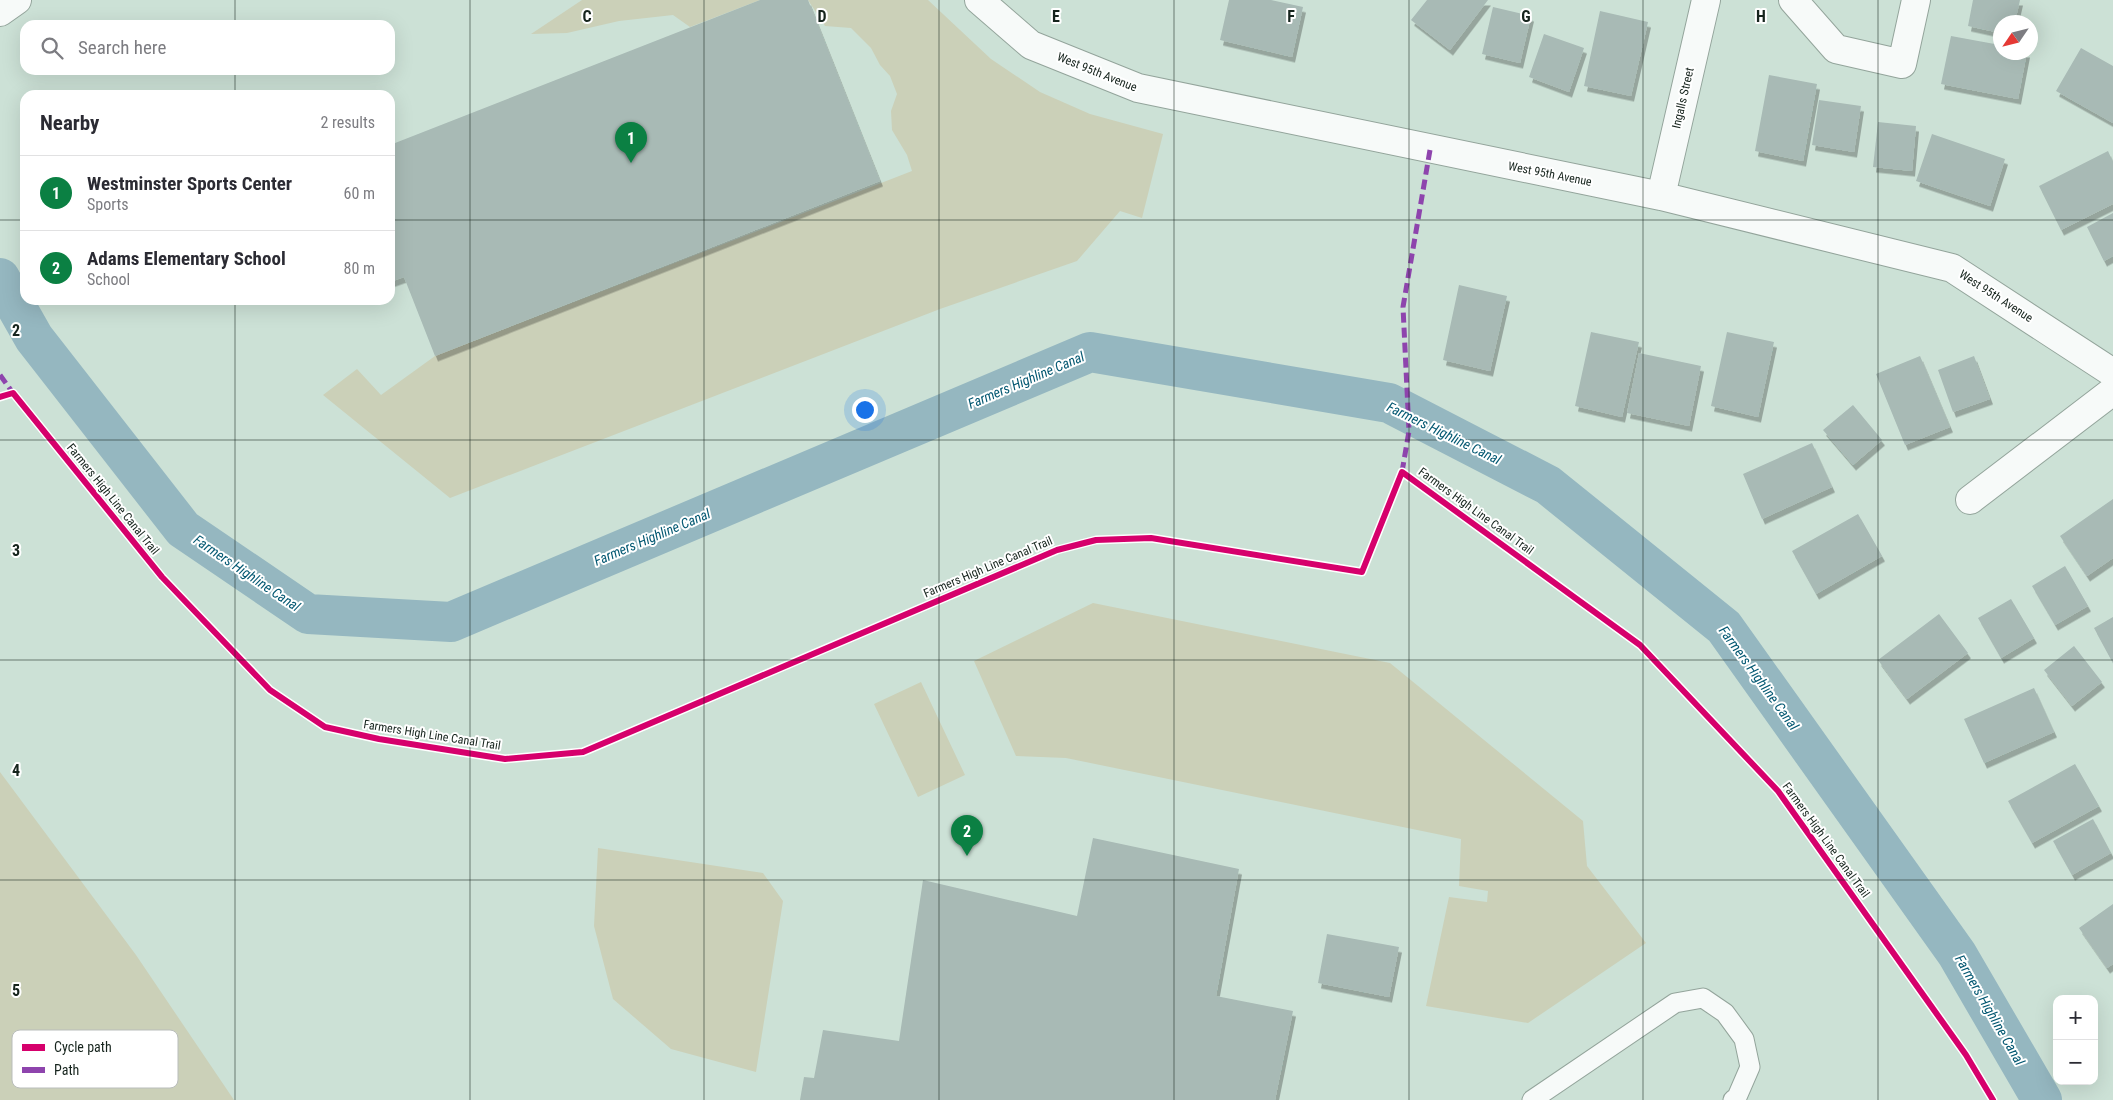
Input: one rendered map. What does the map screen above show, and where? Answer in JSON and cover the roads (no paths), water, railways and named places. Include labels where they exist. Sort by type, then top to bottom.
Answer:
[{"type":"street","points":[[0,12],[17,0]]},
{"type":"street","name":"West 95th Avenue","points":[[979,0],[1031,45],[1138,88],[1661,196],[1952,268],[2113,373]]},
{"type":"street","name":"Ingalls Street","points":[[1661,196],[1706,0]]},
{"type":"street","points":[[1793,0],[1836,49],[1902,64],[1916,0]]},
{"type":"street","points":[[1970,500],[2113,391]]},
{"type":"lane","points":[[1532,1100],[1675,1003],[1703,998],[1725,1013],[1744,1039],[1750,1067],[1737,1097],[1732,1100]]},
{"type":"waterway","name":"Farmers Highline Canal","points":[[0,278],[34,338],[183,529],[308,614],[451,622],[1090,352],[1389,403],[1548,485],[1724,627],[1957,954],[2042,1100]]},
{"type":"place","name":"Westminster Sports Center","points":[[631,163]]},
{"type":"place","name":"Adams Elementary School","points":[[967,856]]}]
